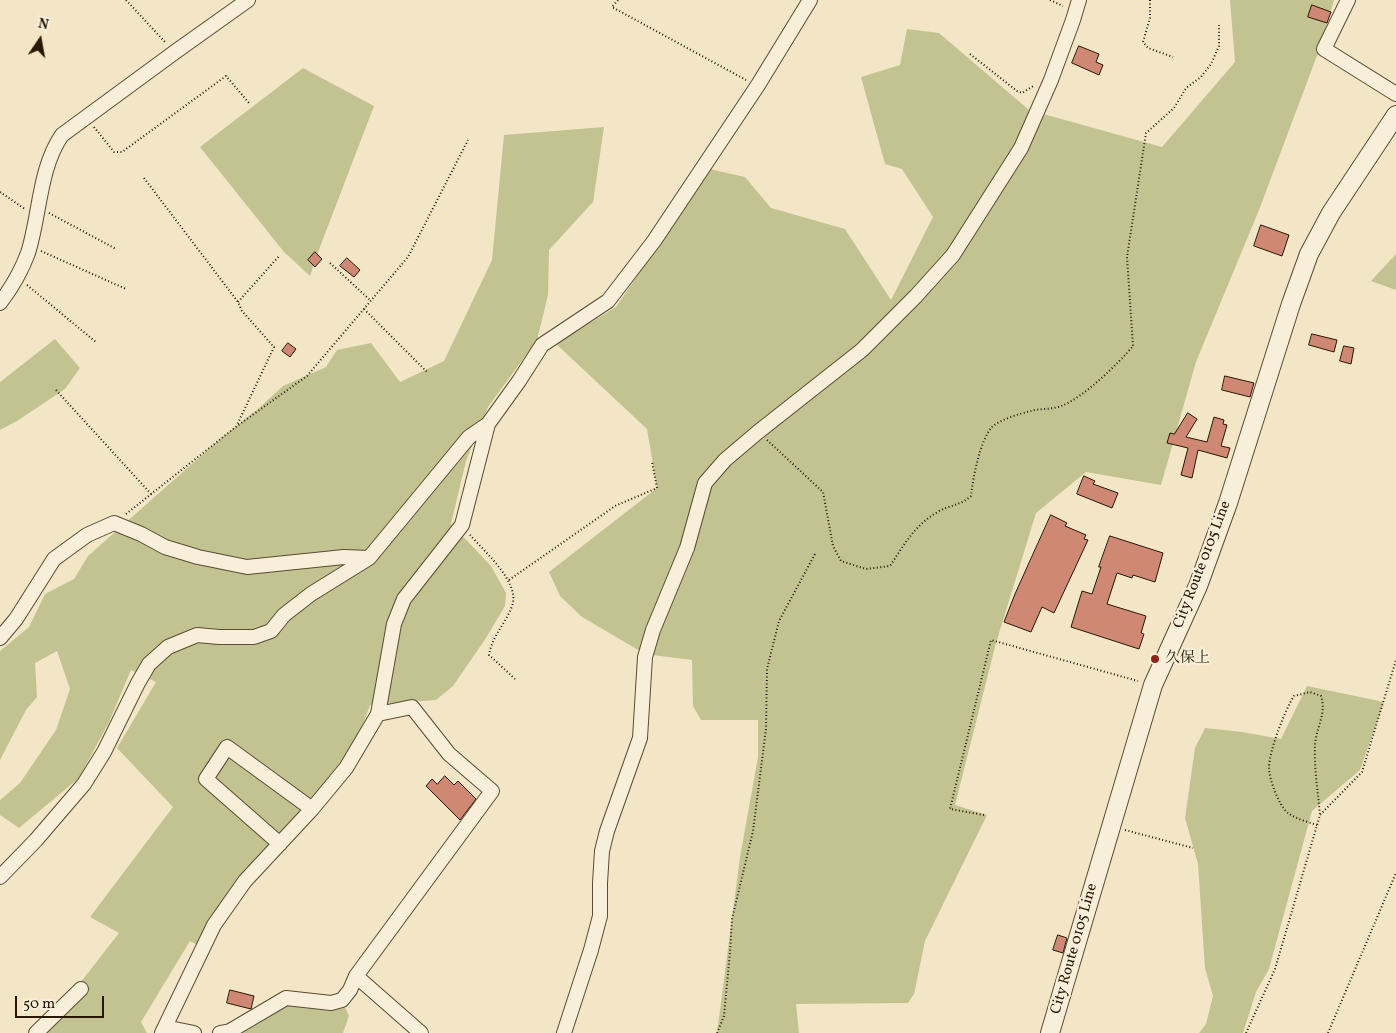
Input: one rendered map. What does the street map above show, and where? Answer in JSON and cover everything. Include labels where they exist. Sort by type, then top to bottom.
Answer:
[{"type":"street","points":[[0,302],[18,277],[29,246],[54,147],[62,135],[248,0]]},
{"type":"street","points":[[0,876],[36,840],[84,784],[104,752],[149,664],[168,647],[197,635],[254,637],[271,631],[284,616],[311,594],[369,558],[469,437],[488,424],[542,345],[608,301],[654,240],[753,93],[810,0]]},
{"type":"street","points":[[1348,0],[1324,49],[1396,94]]},
{"type":"street","points":[[564,1033],[600,916],[602,851],[640,738],[644,657],[653,630],[688,548],[705,483],[724,460],[862,350],[916,296],[953,255],[1021,148],[1051,80],[1077,6]]},
{"type":"street","name":"City Route 0105 Line","points":[[1050,1033],[1152,685],[1198,586],[1228,503],[1291,304],[1310,254],[1331,213],[1396,115]]},
{"type":"street","points":[[194,1033],[164,1030],[214,925],[245,881],[312,809],[346,768],[378,714],[394,624],[404,599],[462,525],[488,424]]},
{"type":"street","points":[[0,638],[16,619],[54,559],[87,535],[114,523],[142,534],[166,547],[198,557],[247,567],[344,556],[369,558]]},
{"type":"street","points":[[220,1033],[230,1031],[286,998],[331,1003],[342,1000],[350,990],[356,976],[492,791],[449,754],[412,707],[378,714]]},
{"type":"street","points":[[280,844],[206,779],[227,747],[312,809]]},
{"type":"street","points":[[356,976],[421,1033]]},
{"type":"street","points":[[36,1033],[81,989]]},
{"type":"path","points":[[126,0],[174,52]]},
{"type":"path","points":[[618,0],[612,7],[746,80]]},
{"type":"path","points":[[1050,0],[1077,6]]},
{"type":"path","points":[[1150,0],[1150,18],[1143,42],[1148,48],[1173,57]]},
{"type":"path","points":[[758,432],[823,492],[833,546],[841,561],[849,564],[866,569],[890,566],[916,527],[938,512],[964,503],[971,496],[974,474],[982,449],[992,428],[1004,420],[1031,411],[1061,406],[1078,397],[1119,364],[1134,346],[1127,257],[1146,133],[1174,108],[1186,88],[1201,77],[1212,64],[1220,46],[1219,25]]},
{"type":"path","points":[[970,54],[1022,93],[1041,81],[1051,80]]},
{"type":"path","points":[[87,118],[114,152],[122,152],[226,76],[249,103]]},
{"type":"path","points":[[114,523],[152,495],[237,426],[307,376],[408,258],[468,140]]},
{"type":"path","points":[[144,178],[238,302],[242,311],[274,347],[237,426]]},
{"type":"path","points":[[0,192],[37,212],[116,249]]},
{"type":"path","points":[[29,246],[126,289]]},
{"type":"path","points":[[238,302],[280,255]]},
{"type":"path","points":[[330,263],[371,301]]},
{"type":"path","points":[[18,277],[97,343]]},
{"type":"path","points":[[364,309],[428,373]]},
{"type":"path","points":[[56,390],[152,495]]},
{"type":"path","points":[[509,580],[614,506],[657,488],[652,462]]},
{"type":"path","points":[[462,525],[509,580],[514,595],[512,606],[491,644],[489,655],[515,679]]},
{"type":"path","points":[[716,1033],[724,1016],[732,919],[753,831],[766,729],[767,669],[779,621],[815,554]]},
{"type":"path","points":[[984,815],[950,809],[991,640],[1152,685]]},
{"type":"path","points":[[1320,815],[1362,772],[1396,660]]},
{"type":"path","points":[[1246,1033],[1275,969],[1320,815],[1315,770],[1315,742],[1324,708],[1321,696],[1310,692],[1294,696],[1286,707],[1269,768],[1276,795],[1288,813],[1317,825]]},
{"type":"path","points":[[1111,826],[1193,848]]},
{"type":"path","points":[[1328,1033],[1396,872]]},
{"type":"green space","points":[[1230,0],[1334,0],[1318,53],[1259,210],[1196,362],[1161,485],[1086,472],[1036,513],[996,643],[955,805],[987,815],[925,941],[914,994],[908,1003],[796,1004],[799,1033],[717,1033],[740,857],[758,757],[758,720],[701,720],[693,706],[692,660],[645,654],[582,617],[560,596],[549,572],[657,488],[647,429],[554,342],[574,333],[616,307],[709,169],[745,177],[771,208],[845,229],[891,300],[933,217],[902,169],[885,164],[861,77],[900,65],[907,29],[939,33],[1029,110],[1162,147],[1235,62]]},
{"type":"green space","points":[[303,68],[374,106],[310,276],[284,252],[200,147]]},
{"type":"green space","points":[[604,127],[593,202],[549,250],[548,295],[537,340],[488,407],[466,461],[451,524],[491,566],[506,593],[505,606],[486,638],[453,686],[436,700],[370,705],[357,741],[199,946],[190,941],[141,1022],[147,1033],[41,1033],[119,933],[90,917],[173,807],[117,748],[156,682],[131,670],[109,722],[79,778],[19,828],[0,815],[0,800],[20,783],[56,730],[70,689],[57,651],[35,663],[37,697],[26,710],[0,760],[0,651],[29,627],[45,594],[74,579],[88,556],[220,439],[258,409],[283,386],[326,367],[337,350],[371,343],[400,382],[444,361],[492,260],[504,135]]},
{"type":"green space","points":[[1396,254],[1396,290],[1371,281]]},
{"type":"green space","points":[[55,339],[80,368],[65,389],[0,430],[0,382]]},
{"type":"green space","points":[[1307,686],[1384,702],[1360,770],[1312,811],[1269,969],[1256,992],[1243,1033],[1199,1033],[1206,1024],[1213,996],[1205,968],[1198,864],[1185,818],[1195,748],[1205,728],[1281,739]]},
{"type":"green space","points":[[339,994],[349,1016],[343,1033],[243,1033],[275,1003]]},
{"type":"building","points":[[1312,5],[1331,12],[1327,23],[1308,17]]},
{"type":"building","points":[[1079,46],[1099,54],[1096,62],[1103,65],[1099,75],[1072,63]]},
{"type":"building","points":[[1261,225],[1289,235],[1282,256],[1254,246]]},
{"type":"building","points":[[315,252],[322,259],[315,267],[308,260]]},
{"type":"building","points":[[347,258],[360,270],[354,277],[340,266]]},
{"type":"building","points":[[1312,334],[1337,340],[1334,352],[1309,345]]},
{"type":"building","points":[[288,343],[296,349],[290,357],[282,351]]},
{"type":"building","points":[[1344,346],[1354,348],[1351,364],[1340,361]]},
{"type":"building","points":[[1225,376],[1254,383],[1250,397],[1222,390]]},
{"type":"building","points":[[1188,413],[1197,419],[1186,437],[1207,442],[1214,417],[1224,420],[1223,424],[1227,425],[1221,446],[1230,448],[1227,458],[1198,450],[1192,478],[1181,475],[1188,448],[1167,443],[1170,433],[1174,434]]},
{"type":"building","points":[[1084,476],[1095,481],[1093,484],[1118,493],[1112,508],[1077,494]]},
{"type":"building","points":[[1051,515],[1067,523],[1065,526],[1086,535],[1084,539],[1088,540],[1054,613],[1042,607],[1031,632],[1004,622]]},
{"type":"building","points":[[1110,536],[1163,553],[1155,582],[1133,575],[1132,578],[1117,573],[1107,604],[1146,616],[1141,633],[1144,634],[1139,649],[1071,627],[1082,591],[1092,594]]},
{"type":"building","points":[[445,776],[454,785],[458,781],[476,799],[460,820],[426,786],[432,779],[437,784]]},
{"type":"building","points":[[1058,935],[1067,938],[1063,953],[1053,950]]},
{"type":"building","points":[[230,990],[254,996],[251,1009],[227,1003]]},
{"type":"place","name":"久保上","points":[[1155,659]]}]
